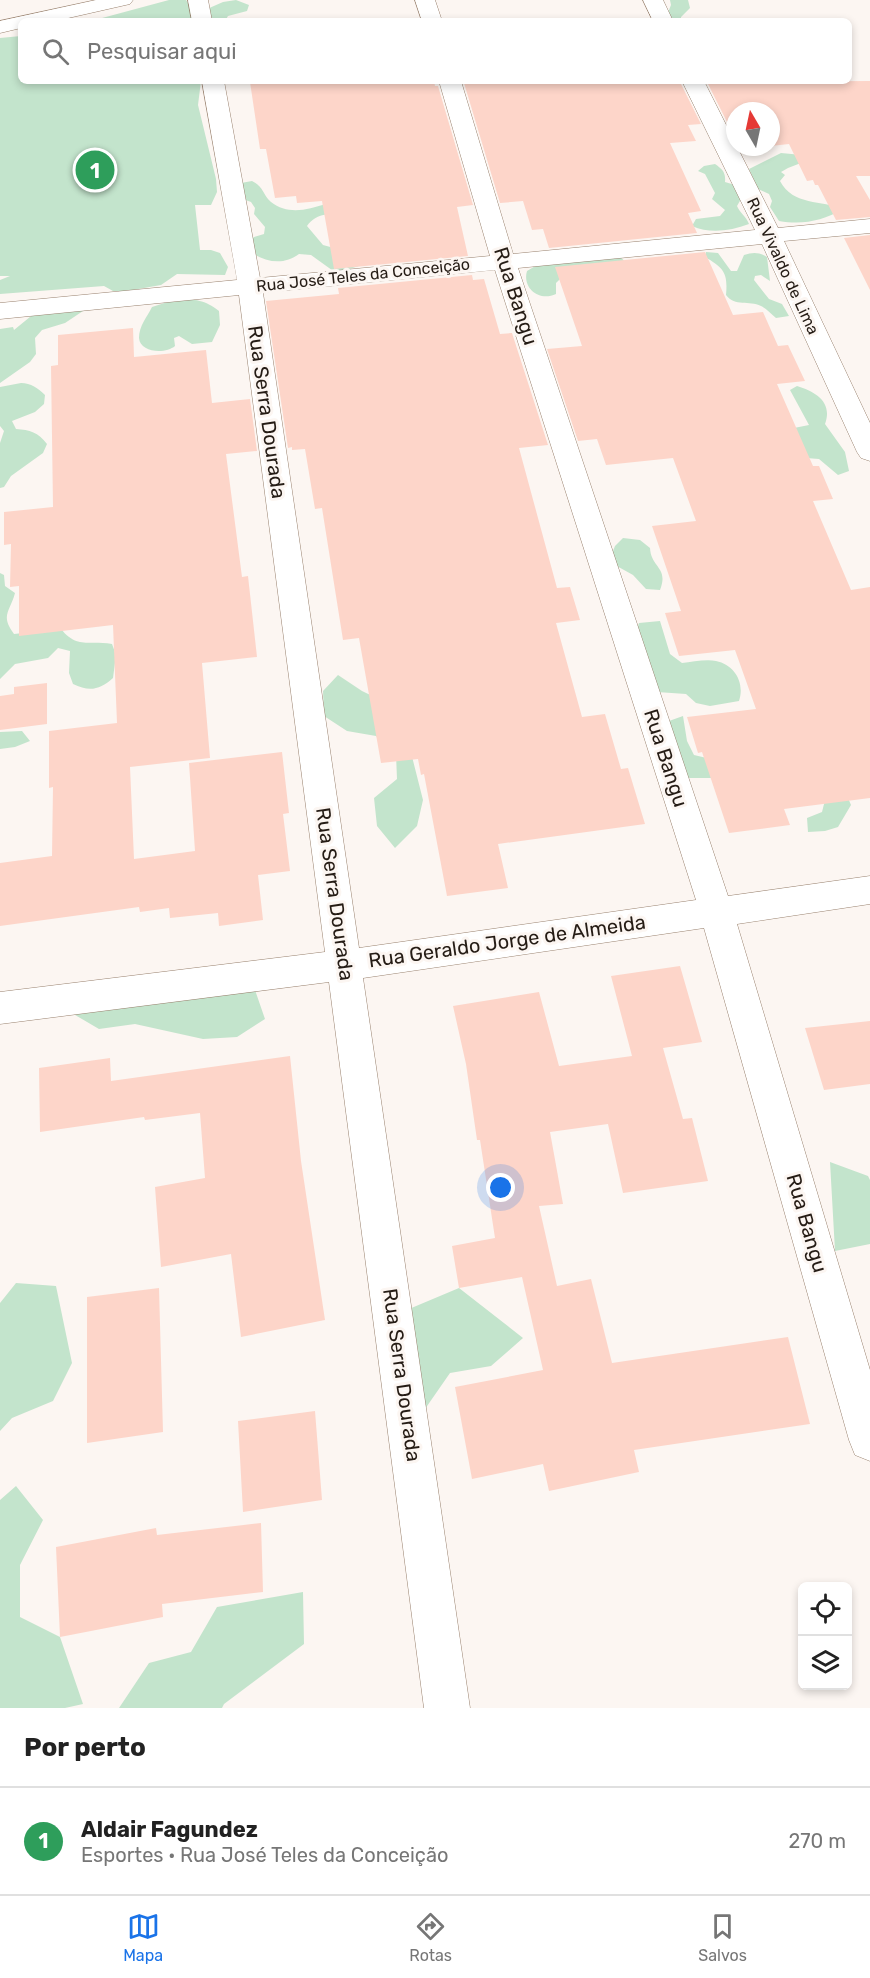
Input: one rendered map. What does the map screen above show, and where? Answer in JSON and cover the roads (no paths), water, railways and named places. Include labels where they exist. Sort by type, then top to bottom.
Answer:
[{"type":"street","points":[[41,18],[123,0]]},
{"type":"street","points":[[198,0],[201,18]]},
{"type":"street","points":[[425,0],[431,18]]},
{"type":"street","points":[[652,0],[661,18]]},
{"type":"street","points":[[0,27],[18,23]]},
{"type":"street","name":"Rua Serra Dourada","points":[[214,84],[250,286],[346,965],[447,1708]]},
{"type":"street","name":"Rua Bangu","points":[[451,84],[504,262],[716,910],[870,1440]]},
{"type":"street","name":"Rua Vivaldo de Lima","points":[[694,84],[770,236],[870,452]]},
{"type":"street","name":"Rua José Teles da Conceição","points":[[0,311],[870,226]]},
{"type":"street","name":"Rua Geraldo Jorge de Almeida","points":[[0,1008],[346,965],[716,910],[870,890]]},
{"type":"place","name":"Aldair Fagundez","points":[[95,170]]}]
